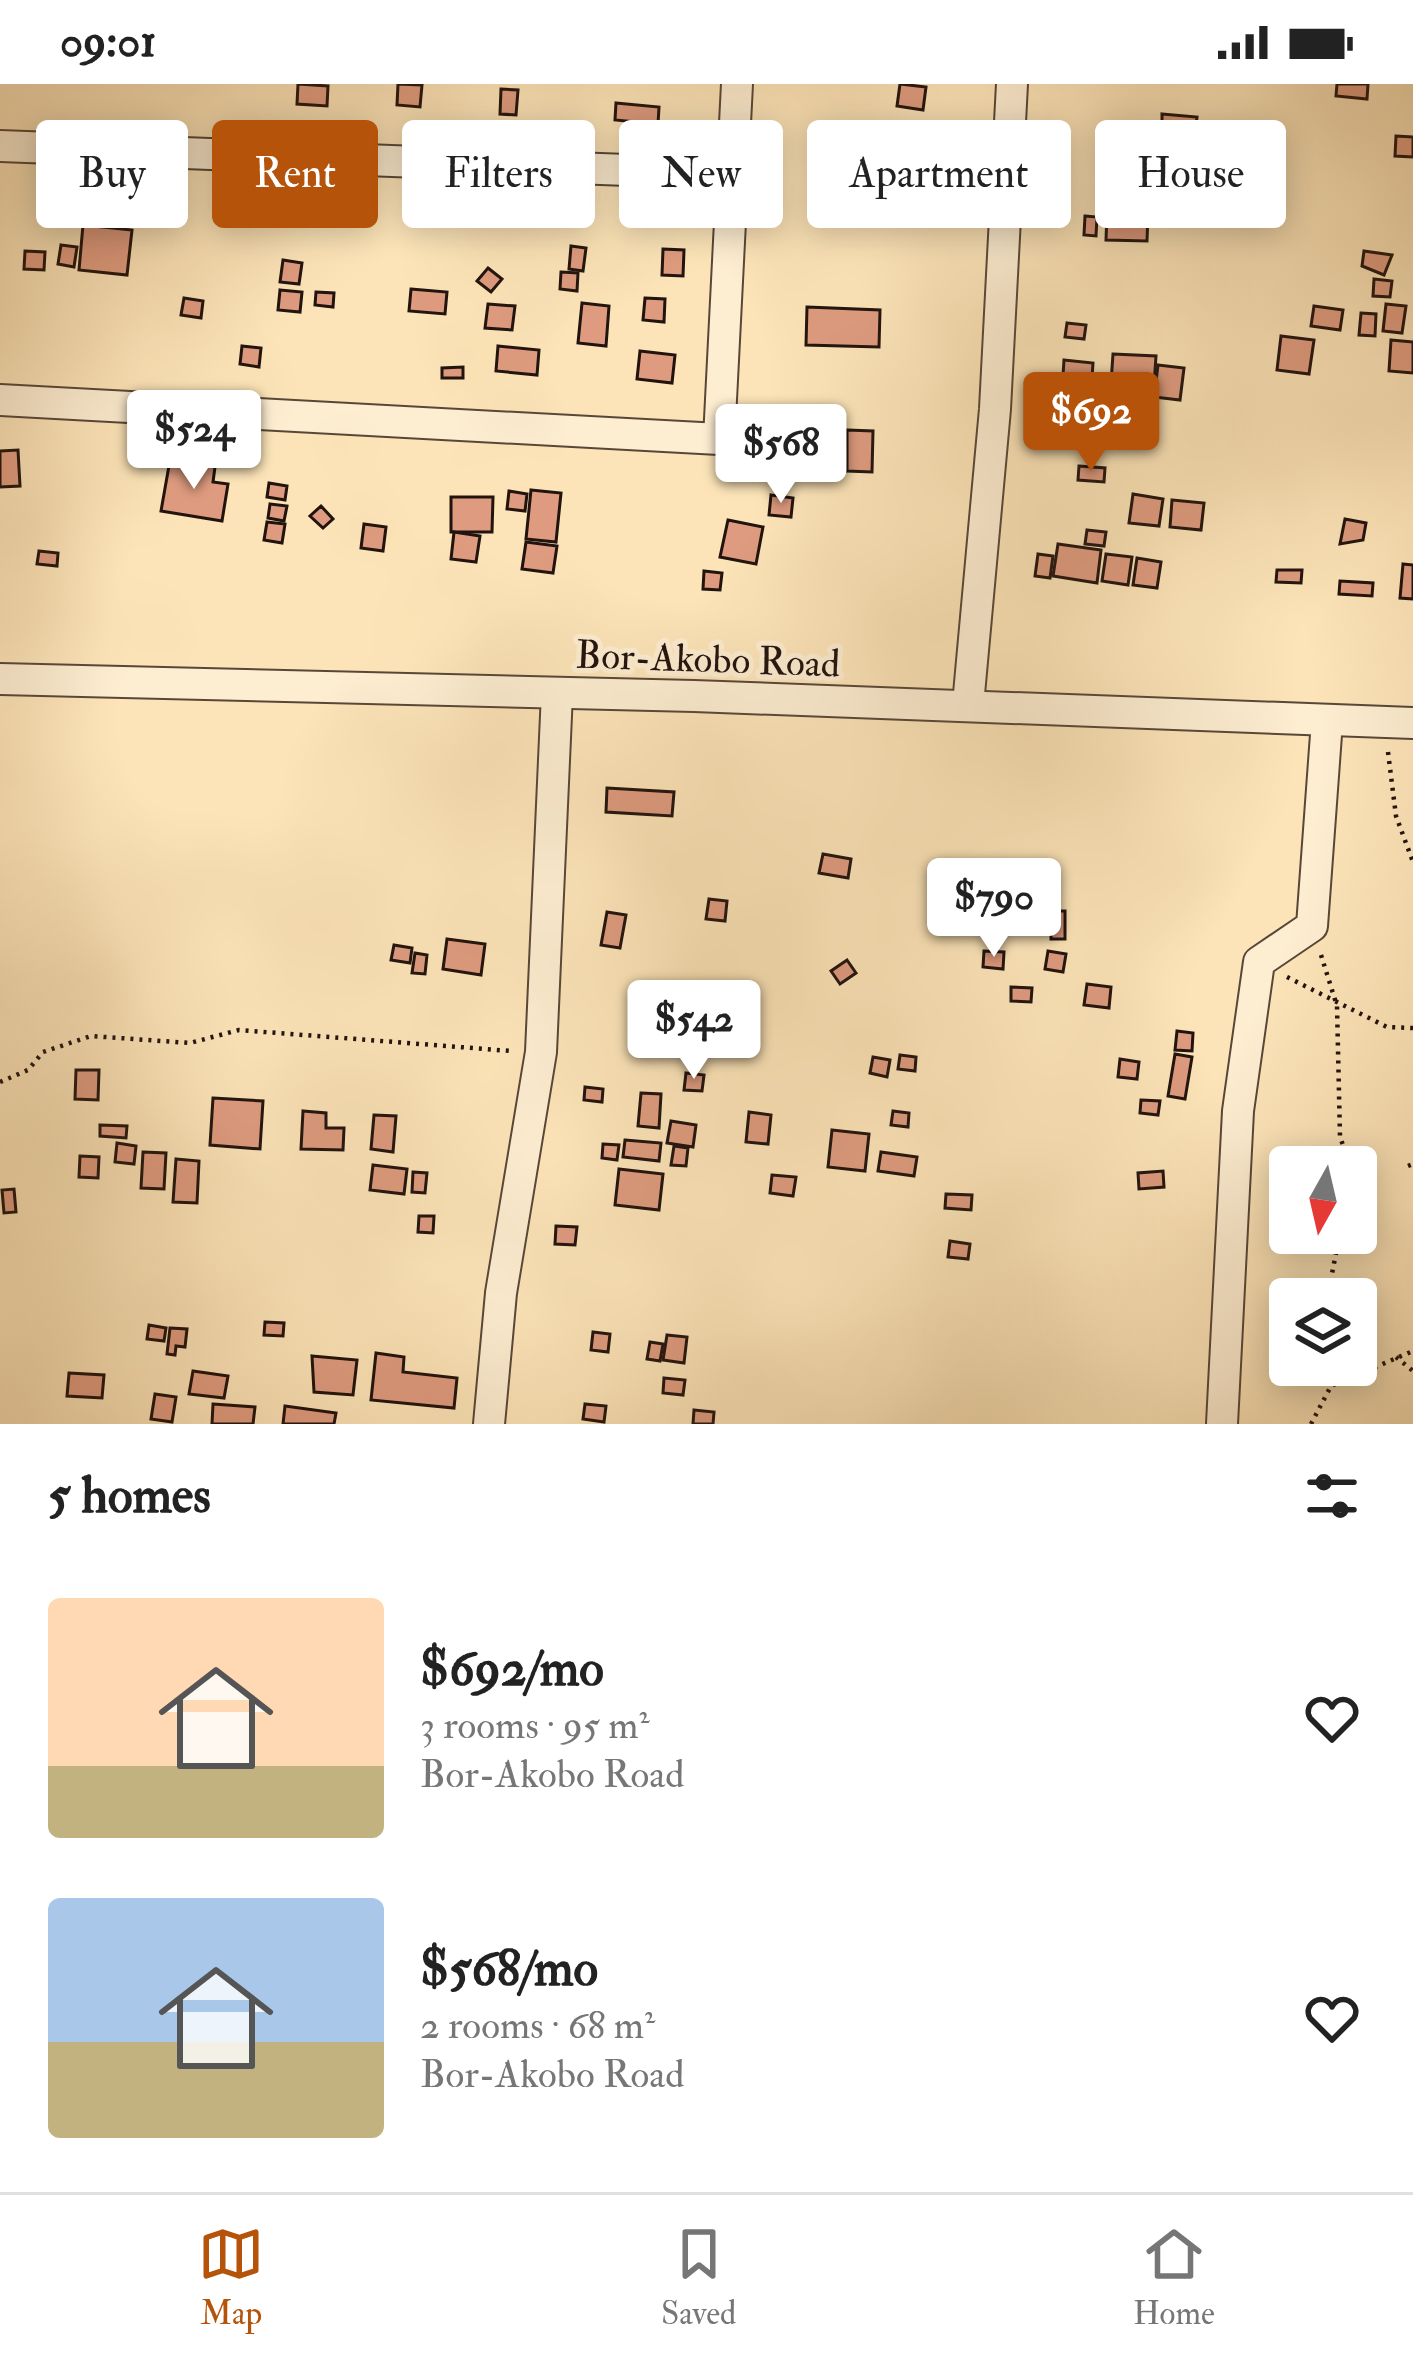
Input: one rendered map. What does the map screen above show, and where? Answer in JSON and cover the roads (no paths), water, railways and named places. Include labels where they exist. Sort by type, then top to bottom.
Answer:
[{"type":"street","points":[[735,120],[737,84]]},
{"type":"street","points":[[968,705],[995,409],[1012,84]]},
{"type":"street","points":[[0,146],[619,170]]},
{"type":"street","points":[[0,400],[719,439],[730,228]]},
{"type":"street","name":"Bor-Akobo Road","points":[[0,679],[968,705],[1399,722]]},
{"type":"street","points":[[489,1424],[501,1293],[541,1052],[557,693]]},
{"type":"street","points":[[1222,1424],[1238,1111],[1259,962],[1312,926],[1327,721]]}]
